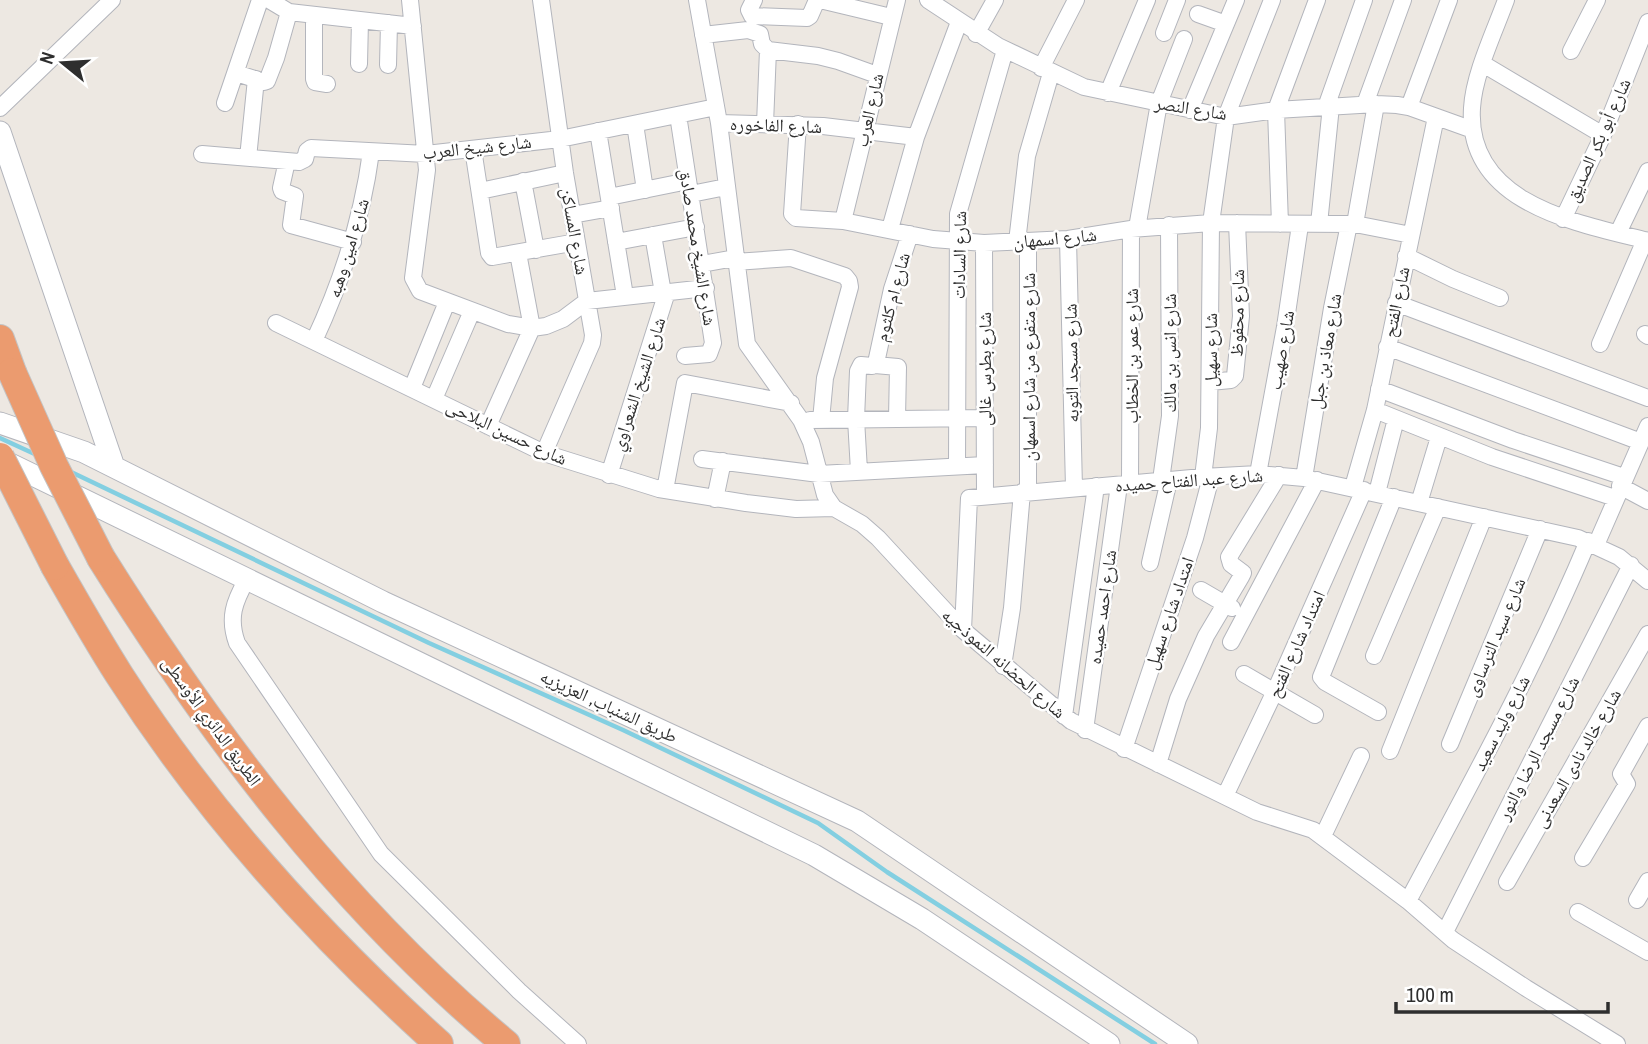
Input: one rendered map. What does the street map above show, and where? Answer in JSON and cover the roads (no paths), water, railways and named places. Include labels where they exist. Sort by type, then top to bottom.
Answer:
[{"type":"highway","name":"الطريق الدائري الأوسطى","points":[[0,339],[54,466],[102,558],[153,641],[266,795],[314,855],[420,968],[506,1044]]},
{"type":"highway","points":[[0,458],[55,566],[120,677],[230,827],[334,945],[439,1044]]},
{"type":"street","points":[[0,108],[113,0]]},
{"type":"street","points":[[225,103],[260,0]]},
{"type":"street","points":[[269,0],[289,12],[413,26]]},
{"type":"street","points":[[410,0],[427,170],[413,278],[420,291],[508,324],[532,328],[563,319],[587,301]]},
{"type":"street","name":"شارع المساكن","points":[[541,0],[565,173],[592,328],[592,343],[544,453]]},
{"type":"street","points":[[697,0],[717,115],[747,344],[801,420],[811,442],[825,495],[834,508]]},
{"type":"street","name":"شارع العرب","points":[[843,221],[897,0]]},
{"type":"street","name":"شارع النصر","points":[[928,0],[976,34],[1005,50],[1084,87],[1108,93],[1226,117],[1328,106],[1370,104],[1409,107],[1473,130]]},
{"type":"street","points":[[976,34],[995,0]]},
{"type":"street","name":"شارع متفرع من شارع اسمهان","points":[[1003,666],[1025,492],[1023,242],[1027,156],[1046,70],[1076,0]]},
{"type":"street","points":[[1108,93],[1147,0]]},
{"type":"street","points":[[1164,33],[1177,0]]},
{"type":"street","points":[[1190,110],[1236,0]]},
{"type":"street","name":"شارع سهيل","points":[[1207,477],[1212,223],[1226,117],[1272,0]]},
{"type":"street","points":[[1280,224],[1276,110],[1317,0]]},
{"type":"street","points":[[1319,224],[1328,106],[1364,0]]},
{"type":"street","name":"شارع معاذ بن جبل","points":[[1231,642],[1310,479],[1332,308],[1352,224],[1370,104],[1403,0]]},
{"type":"street","points":[[1409,107],[1448,0]]},
{"type":"street","points":[[1506,0],[1476,86],[1472,108],[1473,130],[1482,156],[1497,179],[1531,204],[1563,219],[1647,240],[1600,344]]},
{"type":"street","points":[[1571,51],[1597,0]]},
{"type":"street","points":[[704,36],[753,15],[807,18],[826,1],[891,17]]},
{"type":"street","points":[[236,73],[267,81],[289,12]]},
{"type":"street","points":[[1198,14],[1226,24]]},
{"type":"street","points":[[314,15],[314,79],[315,82],[327,84]]},
{"type":"street","points":[[753,15],[768,57],[765,124]]},
{"type":"street","points":[[359,20],[359,64]]},
{"type":"street","points":[[890,229],[916,137],[959,22]]},
{"type":"street","name":"شارع أبو بكر الصديق","points":[[1563,219],[1602,135],[1648,22]]},
{"type":"street","points":[[388,65],[389,23]]},
{"type":"street","name":"شارع عمر بن الخطاب","points":[[1124,484],[1134,228],[1159,103],[1184,39]]},
{"type":"street","name":"شارع السادات","points":[[957,466],[960,200],[1005,50]]},
{"type":"street","points":[[751,63],[768,57],[818,56],[877,75]]},
{"type":"street","points":[[1483,64],[1602,135]]},
{"type":"street","points":[[248,158],[256,79]]},
{"type":"street","name":"شارع شيخ العرب","points":[[287,161],[303,162],[311,148],[426,154],[560,139],[678,115],[717,115]]},
{"type":"street","name":"شارع الشيخ محمد صادق","points":[[678,115],[706,288],[712,349],[709,354],[685,356]]},
{"type":"street","name":"شارع الفاخوره","points":[[717,115],[765,124],[865,129],[916,137]]},
{"type":"street","name":"شارع الفتح","points":[[1365,490],[1375,410],[1436,117]]},
{"type":"street","points":[[635,124],[646,190]]},
{"type":"street","name":"شارع اسمهان","points":[[798,124],[793,217],[843,221],[909,234],[984,243],[1068,239],[1134,228],[1212,223],[1352,224],[1411,235]]},
{"type":"street","points":[[598,131],[625,296]]},
{"type":"street","points":[[0,132],[114,467]]},
{"type":"street","points":[[473,149],[489,253],[496,257],[577,242]]},
{"type":"street","name":"شارع امين وهبه","points":[[314,341],[339,285],[353,242],[363,207],[371,152]]},
{"type":"street","points":[[202,154],[287,161],[281,188],[282,191],[295,196],[291,225],[353,242]]},
{"type":"street","points":[[1618,233],[1648,171]]},
{"type":"street","points":[[480,191],[565,173]]},
{"type":"street","points":[[523,181],[536,250]]},
{"type":"street","points":[[572,215],[646,190],[726,187]]},
{"type":"street","name":"شارع محفوظ","points":[[1210,382],[1234,379],[1241,316],[1237,223]]},
{"type":"street","name":"شارع انس بن مالك","points":[[1150,563],[1165,480],[1170,416],[1169,225]]},
{"type":"street","name":"شارع صهيب","points":[[1258,474],[1285,327],[1300,225]]},
{"type":"street","points":[[617,242],[696,227]]},
{"type":"street","name":"شارع ام كلثوم","points":[[859,471],[856,419],[858,371],[861,365],[875,365],[892,289],[909,234]]},
{"type":"street","points":[[653,235],[665,293]]},
{"type":"street","name":"شارع مسجد التوبه","points":[[1068,239],[1074,488]]},
{"type":"street","name":"شارع بطرس غالى","points":[[984,243],[985,495]]},
{"type":"street","points":[[488,426],[532,328],[518,253]]},
{"type":"street","points":[[1406,256],[1500,298]]},
{"type":"street","points":[[702,264],[791,258],[845,276],[849,281],[850,287],[825,378],[821,420]]},
{"type":"street","name":"شارع الشيخ الشعراوي","points":[[587,301],[706,288]]},
{"type":"street","name":"شارع الشيخ الشعراوي","points":[[609,475],[665,293]]},
{"type":"street","points":[[412,388],[447,302]]},
{"type":"street","points":[[1396,303],[1648,398]]},
{"type":"street","points":[[435,399],[472,311]]},
{"type":"street","points":[[1211,318],[1241,316]]},
{"type":"street","name":"شارع حسين البلاحى","points":[[276,323],[544,453],[609,475],[665,490],[715,499],[796,509],[834,508]]},
{"type":"street","points":[[1387,347],[1640,442]]},
{"type":"street","points":[[875,365],[898,367],[897,419]]},
{"type":"street","points":[[665,490],[685,383],[791,403]]},
{"type":"street","points":[[1379,389],[1513,440],[1648,501]]},
{"type":"street","points":[[1375,410],[1492,457],[1620,487]]},
{"type":"street","points":[[801,420],[984,418]]},
{"type":"street","points":[[1365,490],[1396,419]]},
{"type":"street","name":"طريق الشنباب, العزيزيه","points":[[0,423],[76,449],[383,602],[857,821],[1187,1044]]},
{"type":"street","name":"شارع وليد سعيد","points":[[1408,901],[1483,760],[1648,426]]},
{"type":"street","points":[[1419,503],[1439,437]]},
{"type":"street","points":[[0,458],[826,862],[922,919],[1109,1044]]},
{"type":"street","points":[[702,459],[819,474],[985,465]]},
{"type":"street","points":[[715,499],[723,461]]},
{"type":"street","name":"شارع عبد الفتاح حميده","points":[[985,495],[1258,474],[1310,479],[1564,533],[1592,543],[1631,565],[1648,581]]},
{"type":"street","points":[[1158,764],[1178,699],[1206,636],[1243,573],[1228,561],[1229,557],[1279,475]]},
{"type":"street","name":"امتداد شارع سهيل","points":[[1124,749],[1195,538],[1207,477]]},
{"type":"street","name":"شارع احمد حميده","points":[[1085,730],[1124,484]]},
{"type":"street","points":[[1064,716],[1096,486]]},
{"type":"street","name":"امتداد شارع الفتح","points":[[1225,796],[1365,490]]},
{"type":"street","points":[[962,630],[968,499],[985,495]]},
{"type":"street","points":[[1378,712],[1325,682],[1321,677],[1394,497]]},
{"type":"street","points":[[1374,656],[1438,507]]},
{"type":"street","name":"شارع الحضانه النموذجيه","points":[[834,508],[862,524],[878,538],[962,630],[1064,716],[1085,730],[1257,812],[1313,830],[1408,901],[1453,940],[1617,1044]]},
{"type":"street","points":[[1390,751],[1485,517]]},
{"type":"street","name":"شارع سيد الترساوى","points":[[1450,744],[1540,529]]},
{"type":"street","name":"شارع مسجد الرضا والنور","points":[[1445,932],[1631,565]]},
{"type":"street","points":[[247,579],[233,602],[232,630],[237,643],[366,836],[404,880],[557,1038],[578,1044]]},
{"type":"street","points":[[1201,590],[1245,616]]},
{"type":"street","name":"شارع خالد نادى السعدنى","points":[[1507,881],[1648,634]]},
{"type":"street","points":[[1244,674],[1315,715]]},
{"type":"street","points":[[1583,858],[1627,784],[1621,774],[1648,726]]},
{"type":"street","points":[[1323,836],[1361,756]]},
{"type":"street","points":[[1637,900],[1648,881]]},
{"type":"street","points":[[1577,912],[1648,952]]},
{"type":"waterway","points":[[0,438],[39,456]]},
{"type":"waterway","points":[[69,471],[429,643],[623,730],[818,823],[887,872],[1155,1044]]}]
